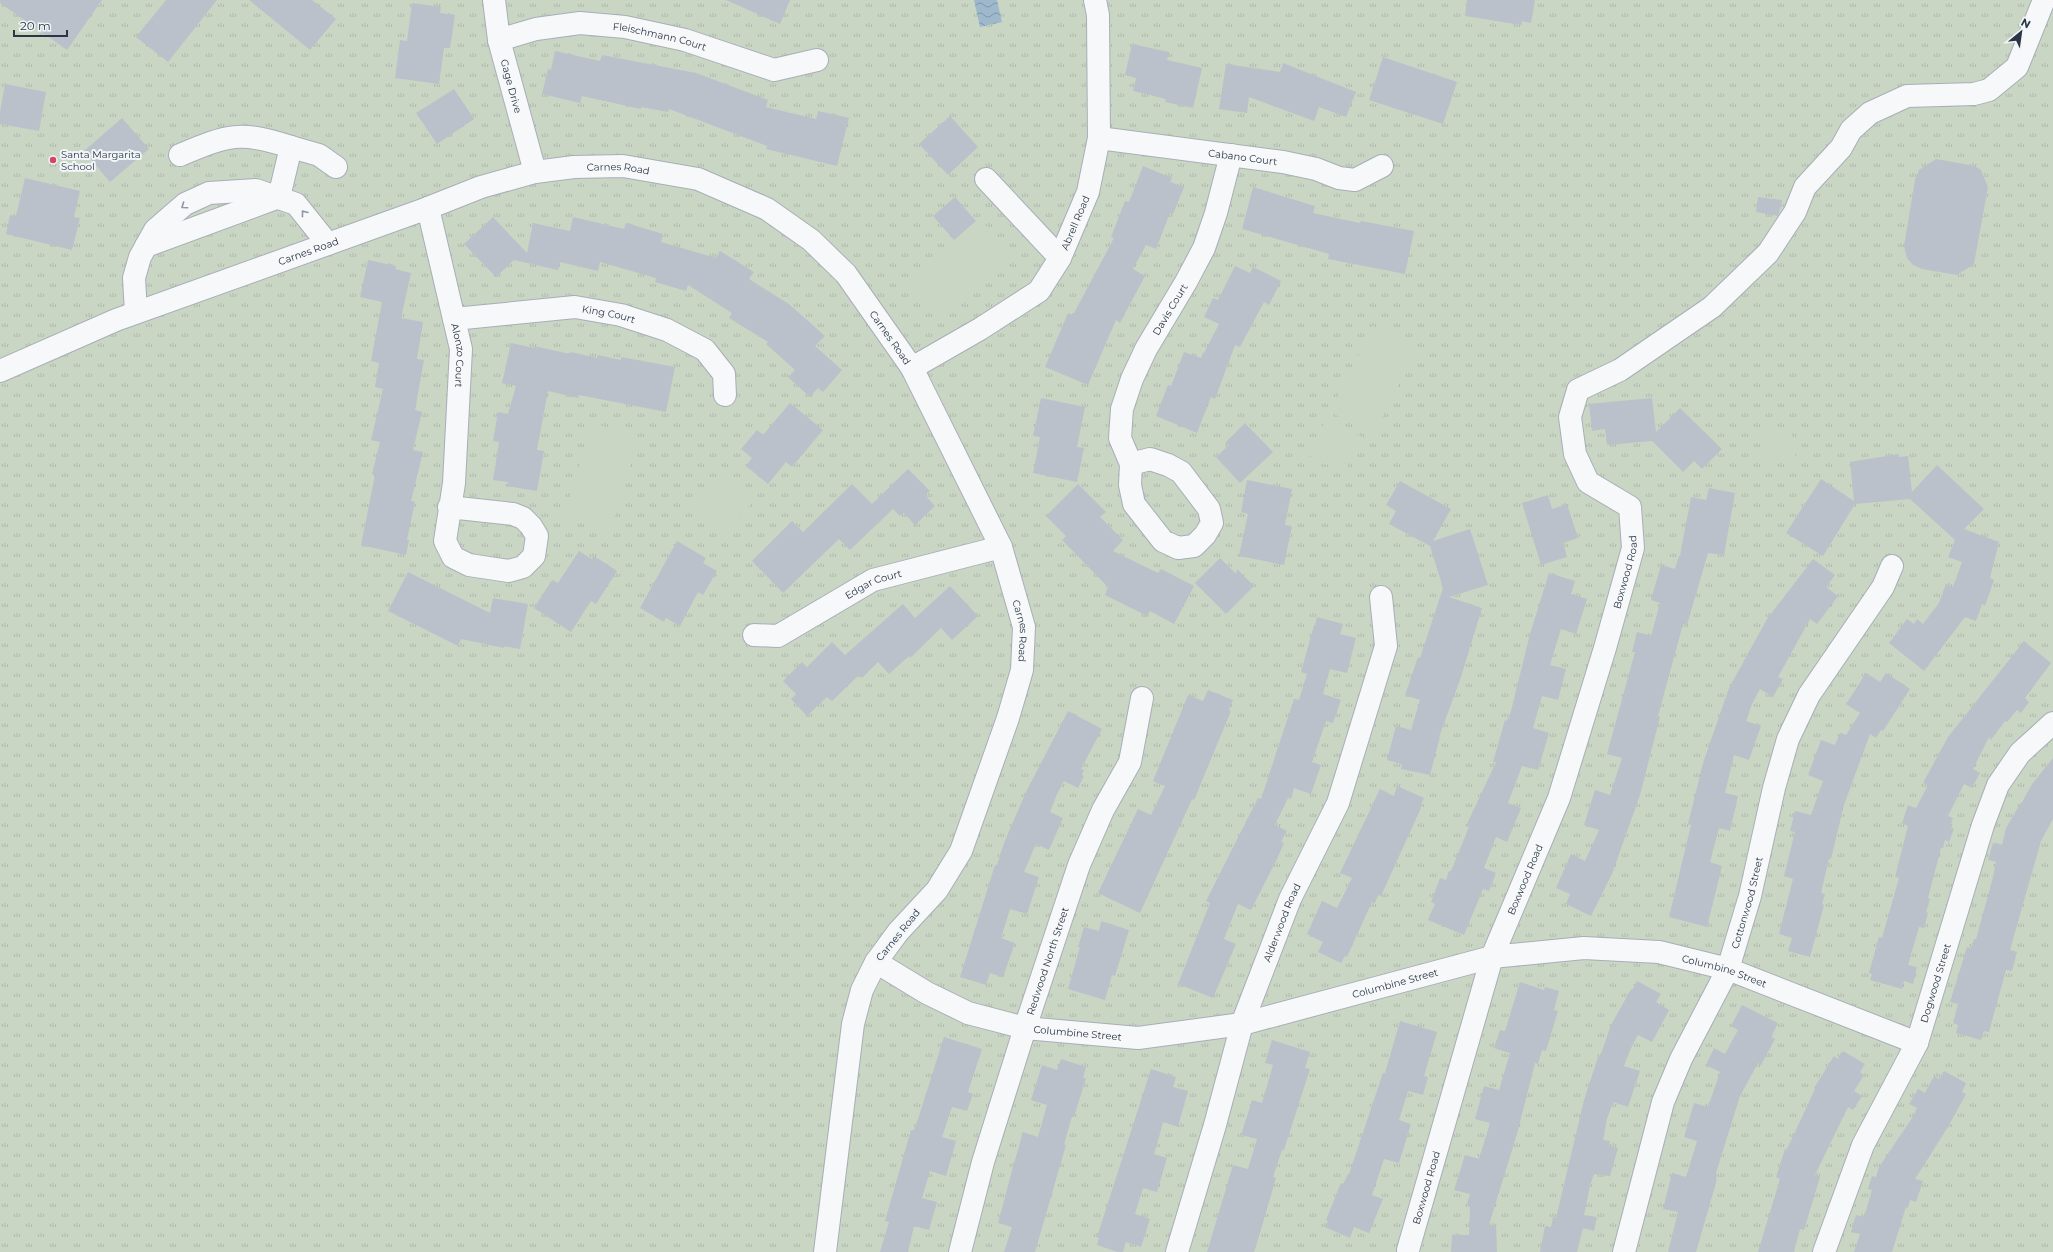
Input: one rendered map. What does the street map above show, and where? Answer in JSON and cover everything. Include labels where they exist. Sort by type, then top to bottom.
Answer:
[{"type":"street","name":"Gage Drive","points":[[494,0],[499,40],[535,172]]},
{"type":"street","name":"Abrell Road","points":[[912,368],[980,329],[1039,291],[1060,258],[1088,192],[1099,138],[1098,15],[1095,0]]},
{"type":"street","name":"Boxwood Road","points":[[1408,1250],[1492,958],[1559,798],[1580,733],[1633,548],[1630,507],[1588,482],[1575,454],[1570,417],[1578,390],[1620,370],[1712,307],[1768,253],[1795,212],[1805,187],[1841,148],[1851,130],[1870,113],[1907,96],[1974,94],[1989,90],[2017,67],[2044,0]]},
{"type":"street","name":"Fleischmann Court","points":[[499,40],[536,29],[580,23],[626,27],[685,40],[774,70],[817,60]]},
{"type":"street","points":[[180,155],[213,142],[234,136],[262,138],[319,154],[336,167]]},
{"type":"street","name":"Cabano Court","points":[[1099,138],[1283,162],[1316,169],[1339,178],[1355,180],[1382,166]]},
{"type":"street","points":[[279,197],[291,147]]},
{"type":"street","name":"Davis Court","points":[[1131,464],[1120,438],[1122,409],[1132,379],[1146,349],[1186,282],[1204,248],[1216,213],[1231,155]]},
{"type":"street","name":"Carnes Road","points":[[0,371],[136,312],[428,208],[481,187],[535,172],[574,167],[623,166],[698,179],[767,209],[811,240],[846,274],[912,368],[1001,546],[1024,626],[1022,670],[1008,718],[961,851],[937,890],[898,932],[876,962],[862,990],[853,1024],[826,1252]]},
{"type":"street","points":[[986,179],[1060,258]]},
{"type":"street","points":[[136,312],[134,278],[140,258],[146,246],[279,197],[296,204],[328,244]]},
{"type":"street","name":"Alonzo Court","points":[[428,208],[461,349],[454,482],[449,507]]},
{"type":"street","name":"King Court","points":[[454,319],[575,307],[621,315],[667,330],[704,350],[724,374],[726,395]]},
{"type":"street","name":"Edgar Court","points":[[754,634],[778,636],[873,580],[1001,546]]},
{"type":"street","name":"Cottonwood Street","points":[[1624,1252],[1663,1102],[1681,1059],[1728,969],[1750,896],[1774,788],[1788,739],[1809,695],[1883,587],[1892,566]]},
{"type":"street","name":"Alderwood Road","points":[[1177,1252],[1215,1125],[1242,1024],[1290,899],[1338,803],[1386,646],[1381,597]]},
{"type":"street","name":"Redwood North Street","points":[[960,1252],[962,1237],[984,1162],[1025,1028],[1078,865],[1103,810],[1130,762],[1142,698]]},
{"type":"street","name":"Dogwood Street","points":[[1824,1252],[1863,1145],[1917,1043],[1982,825],[1998,785],[2020,753],[2053,723]]},
{"type":"street","name":"Columbine Street","points":[[876,962],[927,993],[968,1013],[1025,1028],[1138,1038],[1242,1024],[1492,958],[1584,948],[1659,952],[1728,969],[1917,1043]]},
{"type":"green space","points":[[0,0],[2053,0],[2053,1252],[0,1252]]},
{"type":"green space","points":[[982,221],[1014,256],[943,320],[911,285]]},
{"type":"green space","points":[[1373,326],[1417,348],[1374,434],[1330,412]]},
{"type":"green space","points":[[1326,419],[1362,437],[1344,473],[1308,455]]},
{"type":"green space","points":[[593,423],[639,437],[610,531],[564,516]]},
{"type":"green space","points":[[1791,427],[1796,460],[1764,464],[1760,431]]},
{"type":"green space","points":[[720,474],[752,503],[725,532],[693,502]]},
{"type":"water","points":[[974,0],[997,0],[1002,22],[980,27]]},
{"type":"building","points":[[0,0],[102,0],[67,50],[0,3]]},
{"type":"building","points":[[166,0],[217,0],[168,62],[136,37]]},
{"type":"building","points":[[249,0],[312,0],[336,19],[310,50]]},
{"type":"building","points":[[726,0],[790,0],[780,24]]},
{"type":"building","points":[[1467,0],[1535,0],[1531,23],[1522,21],[1521,25],[1465,16]]},
{"type":"building","points":[[412,3],[441,7],[440,13],[455,15],[450,48],[444,48],[439,84],[395,78],[400,40],[407,41]]},
{"type":"building","points":[[1132,44],[1169,52],[1167,60],[1202,68],[1193,108],[1165,102],[1166,99],[1133,91],[1136,78],[1125,75]]},
{"type":"building","points":[[555,51],[600,61],[602,55],[696,73],[768,100],[766,107],[816,119],[818,111],[849,118],[837,166],[766,149],[767,146],[669,109],[668,112],[641,107],[641,109],[582,96],[580,103],[542,94],[548,69],[551,70]]},
{"type":"building","points":[[1383,57],[1457,82],[1443,124],[1369,100]]},
{"type":"building","points":[[1283,63],[1356,92],[1346,117],[1319,107],[1314,121],[1249,97],[1247,113],[1219,109],[1226,64],[1280,72]]},
{"type":"building","points":[[5,84],[46,92],[39,131],[0,124],[0,112]]},
{"type":"building","points":[[454,89],[474,119],[437,144],[416,113]]},
{"type":"building","points":[[950,116],[978,147],[948,175],[919,144]]},
{"type":"building","points":[[122,118],[149,149],[110,182],[84,151]]},
{"type":"building","points":[[1936,159],[1975,166],[1981,170],[1988,187],[1974,264],[1957,275],[1922,269],[1913,265],[1907,258],[1904,246],[1915,180],[1919,170]]},
{"type":"building","points":[[1143,166],[1172,178],[1170,182],[1184,187],[1173,214],[1170,213],[1156,249],[1146,245],[1133,269],[1145,276],[1120,323],[1116,320],[1088,385],[1045,367],[1068,313],[1073,315],[1114,238],[1111,237],[1125,201],[1129,202]]},
{"type":"building","points":[[25,178],[80,191],[74,217],[80,218],[72,250],[6,234],[10,215],[16,216]]},
{"type":"building","points":[[1253,187],[1315,206],[1313,213],[1360,223],[1361,221],[1414,231],[1405,274],[1328,259],[1329,254],[1242,229]]},
{"type":"building","points":[[955,197],[976,221],[954,240],[933,216]]},
{"type":"building","points":[[1758,197],[1782,200],[1778,216],[1756,212]]},
{"type":"building","points":[[493,217],[527,253],[533,223],[570,231],[573,217],[624,229],[626,223],[663,234],[661,242],[716,258],[720,251],[754,272],[749,279],[789,304],[825,336],[815,346],[842,370],[823,392],[818,388],[810,397],[788,377],[795,370],[766,344],[768,342],[729,318],[732,313],[688,285],[686,291],[655,282],[656,278],[600,262],[598,271],[560,262],[558,270],[514,260],[496,277],[464,244]]},
{"type":"building","points":[[368,260],[396,266],[395,269],[411,273],[401,318],[423,322],[417,359],[424,360],[415,410],[422,412],[413,450],[423,452],[411,501],[415,502],[407,540],[409,540],[406,555],[361,545],[375,475],[372,474],[380,442],[371,440],[383,389],[375,387],[379,363],[371,361],[382,302],[360,297]]},
{"type":"building","points":[[1235,266],[1250,273],[1253,267],[1281,281],[1269,305],[1264,302],[1240,347],[1235,345],[1215,399],[1211,397],[1197,433],[1156,416],[1168,385],[1171,386],[1184,352],[1201,358],[1203,352],[1204,353],[1219,324],[1204,317],[1213,298],[1218,300]]},
{"type":"building","points":[[511,343],[534,348],[534,346],[570,354],[571,352],[597,358],[598,355],[621,360],[621,357],[675,367],[666,412],[579,395],[578,398],[548,391],[537,450],[544,451],[537,491],[507,486],[508,482],[493,480],[499,442],[493,441],[498,412],[508,414],[516,386],[502,383]]},
{"type":"building","points":[[1041,398],[1085,407],[1077,447],[1084,448],[1077,482],[1033,473],[1040,437],[1033,436]]},
{"type":"building","points":[[1652,398],[1656,432],[1680,408],[1722,449],[1702,469],[1694,461],[1683,472],[1652,441],[1607,445],[1605,429],[1592,431],[1589,404]]},
{"type":"building","points":[[790,403],[823,430],[792,467],[786,462],[768,484],[746,466],[752,458],[741,449],[757,430],[763,435]]},
{"type":"building","points":[[1245,423],[1273,452],[1240,483],[1216,457],[1229,445],[1225,443]]},
{"type":"building","points":[[1899,454],[1899,457],[1908,456],[1912,492],[1937,465],[1984,509],[1964,529],[1999,542],[1990,578],[1994,580],[1985,606],[1982,604],[1976,621],[1965,617],[1924,671],[1889,643],[1907,619],[1914,624],[1917,619],[1923,624],[1939,603],[1946,584],[1953,587],[1962,562],[1948,557],[1955,540],[1910,499],[1855,504],[1823,556],[1786,533],[1821,479],[1854,501],[1850,462]]},
{"type":"building","points":[[908,469],[930,491],[925,495],[935,506],[915,525],[904,513],[900,516],[893,509],[850,550],[839,539],[783,593],[752,561],[792,521],[803,532],[852,484],[872,504]]},
{"type":"building","points":[[1247,480],[1292,489],[1285,525],[1292,526],[1284,565],[1239,556],[1248,514],[1241,512]]},
{"type":"building","points":[[1400,481],[1451,509],[1433,541],[1470,529],[1488,585],[1449,597],[1482,608],[1461,677],[1439,737],[1430,775],[1401,769],[1402,764],[1387,760],[1396,726],[1411,730],[1420,700],[1405,695],[1418,657],[1420,658],[1443,588],[1430,546],[1389,524],[1396,511],[1386,505]]},
{"type":"building","points":[[1078,484],[1106,512],[1100,517],[1123,540],[1113,551],[1158,573],[1161,569],[1194,586],[1174,624],[1150,611],[1147,616],[1105,595],[1108,587],[1062,540],[1066,536],[1046,516]]},
{"type":"building","points":[[1709,488],[1735,493],[1724,555],[1708,553],[1687,625],[1683,624],[1658,716],[1660,717],[1640,795],[1612,874],[1591,916],[1566,904],[1570,894],[1556,888],[1571,854],[1585,861],[1599,830],[1584,825],[1595,790],[1610,795],[1622,758],[1607,754],[1635,652],[1632,652],[1637,632],[1651,636],[1660,603],[1651,600],[1661,565],[1675,569],[1680,556],[1691,497],[1706,500]]},
{"type":"building","points":[[1548,495],[1552,509],[1567,504],[1578,538],[1563,543],[1567,557],[1541,565],[1522,503]]},
{"type":"building","points":[[677,541],[706,558],[703,563],[717,571],[703,595],[698,592],[680,626],[666,618],[664,622],[640,608]]},
{"type":"building","points":[[579,551],[592,559],[594,556],[617,571],[596,604],[591,601],[571,632],[534,608],[552,580],[558,583]]},
{"type":"building","points":[[1220,558],[1236,574],[1237,569],[1254,586],[1226,614],[1195,583]]},
{"type":"building","points":[[1813,559],[1835,575],[1826,587],[1838,596],[1817,624],[1810,619],[1778,677],[1783,679],[1773,697],[1760,689],[1752,704],[1746,721],[1761,726],[1749,760],[1734,755],[1725,793],[1738,796],[1730,831],[1719,828],[1710,862],[1722,866],[1707,927],[1669,917],[1691,825],[1688,824],[1703,763],[1729,688],[1767,619]]},
{"type":"building","points":[[408,572],[490,613],[493,598],[528,604],[520,649],[504,646],[504,648],[461,639],[458,646],[388,611]]},
{"type":"building","points":[[1549,573],[1575,581],[1571,594],[1587,599],[1576,634],[1561,629],[1550,665],[1566,669],[1558,700],[1542,696],[1533,728],[1549,733],[1538,770],[1522,766],[1508,803],[1521,808],[1507,842],[1496,837],[1484,868],[1496,873],[1489,891],[1483,889],[1464,935],[1428,920],[1435,904],[1431,902],[1440,878],[1446,880],[1449,871],[1451,871],[1469,827],[1466,826],[1496,762],[1493,762],[1505,720],[1507,721],[1511,711],[1530,634]]},
{"type":"building","points":[[950,586],[978,616],[952,640],[941,628],[910,658],[909,656],[889,674],[878,662],[862,678],[859,675],[832,701],[827,697],[807,716],[791,699],[796,694],[783,681],[802,662],[807,667],[832,642],[845,655],[903,604],[915,618]]},
{"type":"building","points":[[1317,617],[1343,624],[1340,634],[1356,638],[1347,673],[1330,669],[1323,694],[1341,700],[1333,723],[1326,721],[1312,762],[1321,765],[1311,794],[1294,788],[1291,799],[1288,798],[1275,825],[1287,831],[1281,842],[1284,843],[1277,859],[1251,910],[1238,904],[1224,939],[1236,944],[1213,998],[1178,984],[1210,903],[1206,901],[1258,798],[1261,799],[1294,699],[1299,700],[1307,674],[1301,672]]},
{"type":"building","points":[[2024,641],[2051,663],[2025,698],[2029,702],[2021,713],[2017,710],[2007,722],[2005,721],[1991,740],[1989,737],[1973,769],[1980,773],[1972,788],[1964,784],[1948,816],[1953,818],[1950,827],[1954,829],[1949,842],[1945,840],[1943,848],[1941,848],[1928,898],[1930,899],[1926,912],[1928,913],[1924,928],[1919,927],[1908,965],[1917,967],[1913,984],[1904,981],[1902,989],[1870,980],[1872,974],[1869,973],[1879,937],[1882,938],[1899,878],[1895,877],[1908,826],[1902,823],[1908,805],[1916,808],[1928,785],[1923,783],[1948,737]]},
{"type":"building","points":[[1866,673],[1880,682],[1886,673],[1910,689],[1883,731],[1881,730],[1876,738],[1870,734],[1844,805],[1831,859],[1829,859],[1821,893],[1825,894],[1822,904],[1824,905],[1810,957],[1788,951],[1792,938],[1779,934],[1793,879],[1784,876],[1795,832],[1790,831],[1795,811],[1811,815],[1823,781],[1808,775],[1821,740],[1835,745],[1840,733],[1846,735],[1860,713],[1846,704]]},
{"type":"building","points":[[1208,690],[1233,700],[1229,710],[1231,711],[1194,800],[1192,799],[1140,913],[1098,893],[1138,809],[1151,815],[1165,786],[1153,781],[1188,695],[1203,701]]},
{"type":"building","points":[[1068,711],[1102,729],[1081,769],[1084,770],[1082,775],[1084,776],[1078,788],[1064,781],[1057,794],[1050,812],[1063,818],[1049,850],[1036,844],[1024,872],[1039,877],[1027,914],[1010,909],[1001,938],[1015,943],[1003,977],[990,973],[986,985],[960,977],[995,865],[997,865],[1004,843],[1026,792]]},
{"type":"building","points":[[2053,758],[2053,819],[2041,841],[2010,950],[2017,952],[2012,971],[2006,970],[1989,1032],[1984,1031],[1981,1040],[1956,1033],[1958,1025],[1953,1023],[1958,1004],[1950,1002],[1967,947],[1971,948],[1974,939],[1976,939],[1992,881],[1996,862],[1988,860],[1993,843],[2002,845],[2006,828],[2020,804],[2032,784]]},
{"type":"building","points":[[1397,786],[1424,798],[1420,807],[1421,808],[1381,896],[1378,895],[1375,903],[1372,902],[1347,957],[1345,956],[1341,963],[1318,952],[1323,942],[1307,934],[1322,901],[1337,908],[1352,878],[1340,873],[1380,789],[1394,796]]},
{"type":"building","points":[[1101,921],[1129,930],[1115,976],[1112,975],[1105,1000],[1068,989],[1084,927],[1099,931]]},
{"type":"building","points":[[1637,981],[1661,994],[1656,1002],[1669,1010],[1652,1042],[1638,1035],[1624,1066],[1640,1071],[1628,1107],[1613,1102],[1607,1119],[1603,1140],[1610,1141],[1609,1146],[1618,1148],[1610,1176],[1594,1174],[1590,1186],[1584,1215],[1597,1217],[1594,1231],[1583,1228],[1577,1252],[1540,1252],[1545,1226],[1551,1227],[1553,1217],[1556,1218],[1584,1100],[1598,1057],[1600,1057],[1611,1025]]},
{"type":"building","points":[[1520,982],[1544,990],[1545,987],[1559,991],[1554,1010],[1558,1011],[1546,1051],[1542,1050],[1538,1064],[1535,1063],[1517,1134],[1489,1225],[1496,1226],[1497,1252],[1451,1252],[1452,1235],[1469,1235],[1470,1206],[1467,1204],[1470,1194],[1454,1190],[1465,1155],[1479,1159],[1490,1123],[1475,1119],[1484,1086],[1499,1090],[1510,1053],[1494,1048],[1500,1030],[1505,1031]]},
{"type":"building","points":[[1742,1005],[1778,1023],[1771,1037],[1775,1039],[1761,1065],[1758,1063],[1740,1096],[1716,1173],[1716,1183],[1696,1252],[1668,1252],[1678,1212],[1663,1209],[1672,1173],[1686,1177],[1697,1141],[1684,1137],[1694,1103],[1708,1107],[1720,1072],[1706,1065],[1714,1048],[1725,1054],[1738,1030],[1731,1026]]},
{"type":"building","points":[[1400,1021],[1437,1032],[1424,1076],[1428,1077],[1423,1095],[1408,1091],[1399,1120],[1411,1124],[1399,1163],[1384,1159],[1372,1195],[1383,1199],[1369,1233],[1354,1227],[1350,1238],[1325,1227],[1328,1221],[1326,1220],[1341,1183],[1343,1184],[1349,1174],[1383,1073],[1385,1073]]},
{"type":"building","points":[[944,1037],[982,1049],[968,1092],[973,1094],[967,1111],[952,1107],[942,1137],[956,1141],[946,1176],[930,1171],[922,1198],[937,1202],[929,1230],[914,1226],[908,1252],[880,1252],[889,1222],[885,1221],[911,1130],[914,1130],[918,1119]]},
{"type":"building","points":[[1272,1040],[1310,1052],[1305,1068],[1310,1069],[1284,1150],[1282,1150],[1273,1177],[1276,1178],[1260,1233],[1254,1252],[1207,1252],[1233,1165],[1248,1169],[1257,1139],[1241,1135],[1252,1100],[1262,1103],[1273,1065],[1265,1063]]},
{"type":"building","points":[[1843,1051],[1865,1064],[1860,1072],[1864,1075],[1854,1091],[1862,1096],[1853,1110],[1848,1107],[1815,1175],[1820,1177],[1804,1230],[1800,1229],[1794,1252],[1758,1252],[1780,1179],[1776,1177],[1785,1149],[1787,1149],[1815,1089],[1814,1088],[1834,1056],[1838,1059]]},
{"type":"building","points":[[1061,1059],[1086,1067],[1083,1078],[1086,1078],[1074,1117],[1072,1116],[1064,1145],[1066,1145],[1035,1252],[1004,1252],[1012,1227],[998,1223],[1023,1132],[1038,1137],[1047,1105],[1031,1100],[1042,1065],[1057,1070]]},
{"type":"building","points":[[1151,1069],[1176,1077],[1173,1087],[1188,1091],[1178,1127],[1163,1122],[1154,1154],[1167,1158],[1157,1192],[1143,1188],[1135,1214],[1150,1219],[1141,1247],[1126,1242],[1123,1252],[1118,1252],[1097,1245],[1099,1238],[1097,1237]]},
{"type":"building","points":[[1944,1071],[1966,1083],[1962,1092],[1966,1094],[1948,1127],[1915,1179],[1923,1181],[1916,1202],[1910,1200],[1908,1208],[1906,1207],[1892,1252],[1854,1252],[1860,1234],[1851,1232],[1856,1215],[1864,1217],[1872,1190],[1868,1189],[1872,1176],[1876,1177],[1879,1167],[1914,1115],[1917,1108],[1909,1104],[1918,1089],[1925,1093],[1934,1076],[1939,1079]]},
{"type":"place","name":"Santa Margarita School","points":[[53,160]]}]
